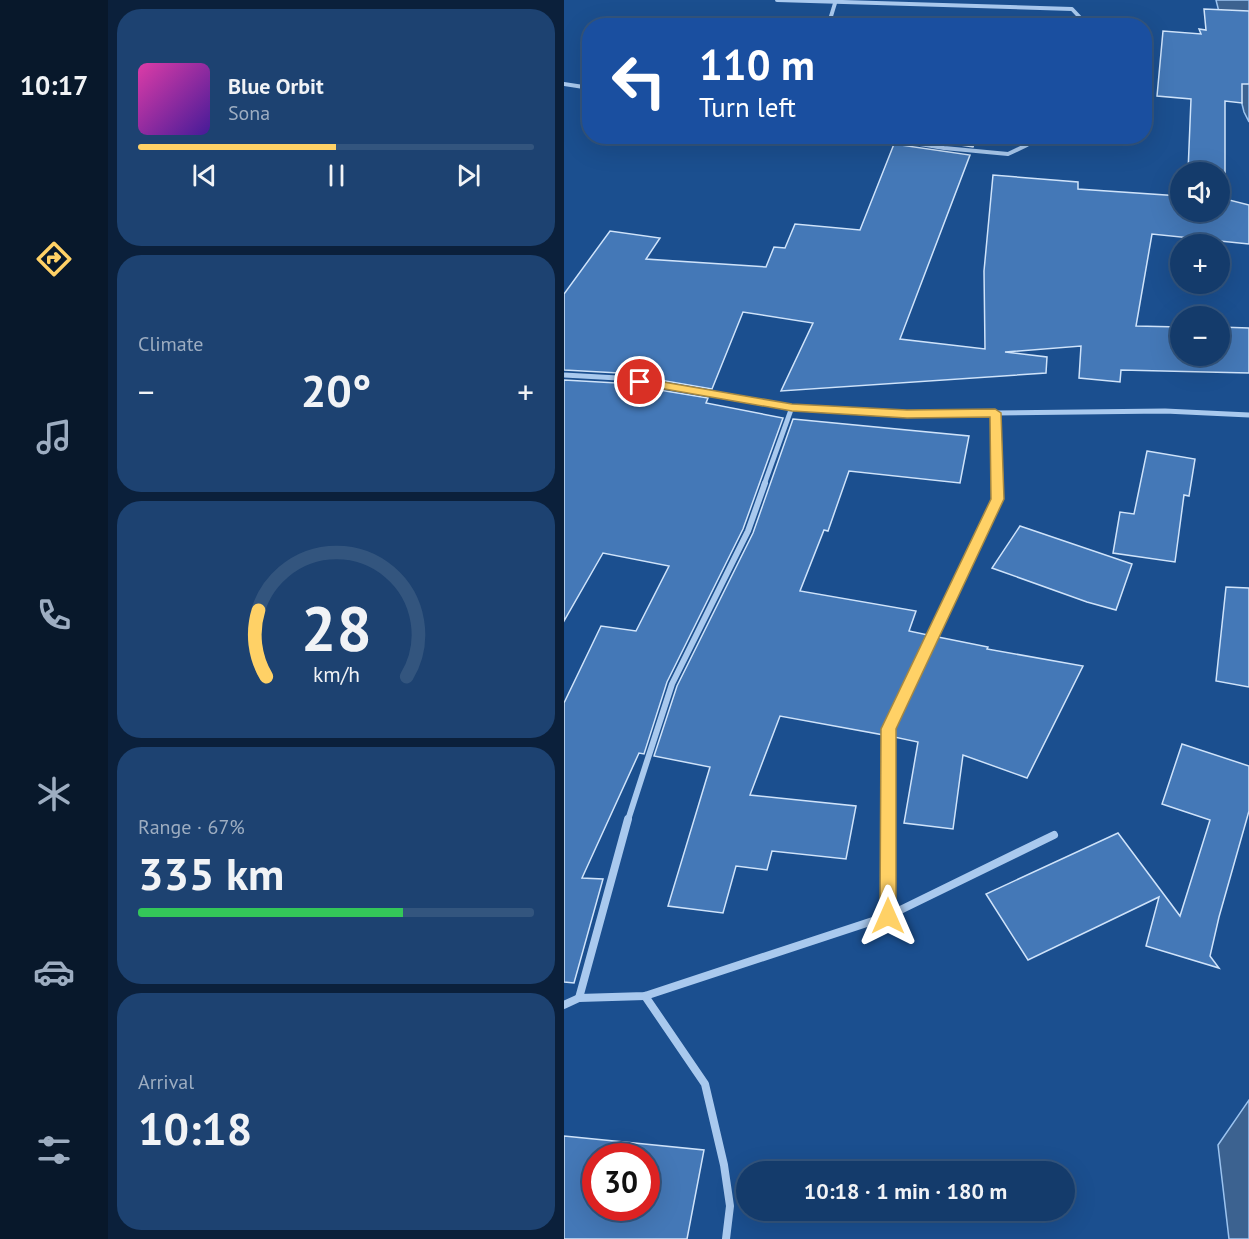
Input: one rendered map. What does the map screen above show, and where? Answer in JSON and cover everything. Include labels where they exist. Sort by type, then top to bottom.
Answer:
[{"type":"street","points":[[777,0],[1072,9],[1080,18]]},
{"type":"street","points":[[830,18],[835,2]]},
{"type":"street","points":[[564,84],[582,87]]},
{"type":"street","points":[[920,144],[1008,154],[1028,144]]},
{"type":"street","points":[[564,375],[618,378],[792,407],[907,414],[1165,411],[1249,415]]},
{"type":"street","points":[[579,998],[621,841],[672,684],[748,531],[792,407]]},
{"type":"street","points":[[888,916],[889,729],[998,499],[995,413]]},
{"type":"street","points":[[564,1005],[579,998],[645,996],[888,916],[1054,835]]},
{"type":"street","points":[[645,996],[705,1084],[729,1196],[726,1239]]},
{"type":"water","points":[[1216,0],[1249,0],[1249,122],[1244,112]]},
{"type":"water","points":[[1249,1100],[1249,1239],[1229,1239],[1218,1145]]},
{"type":"building","points":[[1204,9],[1249,11],[1249,84],[1242,84],[1242,103],[1225,101],[1225,162],[1188,162],[1191,99],[1157,96],[1163,31],[1201,34],[1199,29],[1206,30]]},
{"type":"building","points":[[894,144],[970,155],[900,339],[985,349],[984,271],[993,175],[1078,182],[1078,189],[1170,195],[1170,222],[1230,222],[1230,200],[1249,205],[1249,244],[1230,242],[1230,234],[1170,234],[1170,236],[1152,234],[1136,326],[1170,327],[1170,366],[1230,366],[1230,327],[1249,328],[1249,373],[1121,370],[1120,382],[1079,378],[1081,346],[1005,352],[1047,357],[1046,373],[781,391],[813,323],[743,312],[712,389],[619,373],[564,370],[564,294],[610,231],[660,238],[646,259],[766,267],[774,247],[785,248],[795,224],[860,230]]},
{"type":"building","points":[[953,144],[974,144],[973,147]]},
{"type":"building","points":[[564,380],[617,383],[708,398],[706,403],[783,418],[743,529],[667,682],[644,754],[639,753],[582,878],[603,879],[574,983],[564,982],[564,703],[601,626],[636,631],[669,566],[603,553],[564,621]]},
{"type":"building","points":[[793,419],[969,436],[960,483],[849,471],[828,531],[824,530],[800,591],[916,611],[909,631],[928,635],[884,727],[884,735],[780,716],[750,795],[856,806],[846,859],[772,851],[767,870],[736,866],[723,913],[668,906],[710,767],[654,756],[677,686],[753,533]]},
{"type":"building","points":[[1147,451],[1195,459],[1189,496],[1184,495],[1175,562],[1113,553],[1120,512],[1134,514]]},
{"type":"building","points":[[1020,526],[1132,564],[1116,610],[992,568]]},
{"type":"building","points":[[1226,587],[1249,588],[1249,687],[1216,681]]},
{"type":"building","points":[[938,637],[988,647],[987,649],[1083,666],[1027,778],[963,755],[953,829],[904,823],[918,742],[894,737],[894,730]]},
{"type":"building","points":[[1182,744],[1249,766],[1249,811],[1210,956],[1219,968],[1146,946],[1159,897],[1028,960],[986,894],[1118,833],[1180,916],[1210,820],[1162,804]]},
{"type":"building","points":[[564,1136],[634,1143],[582,1143],[582,1221],[660,1221],[660,1146],[704,1150],[687,1239],[564,1239]]},
{"type":"route","points":[[640,382],[792,407],[907,414],[995,413],[998,499],[889,729],[888,916]]}]
